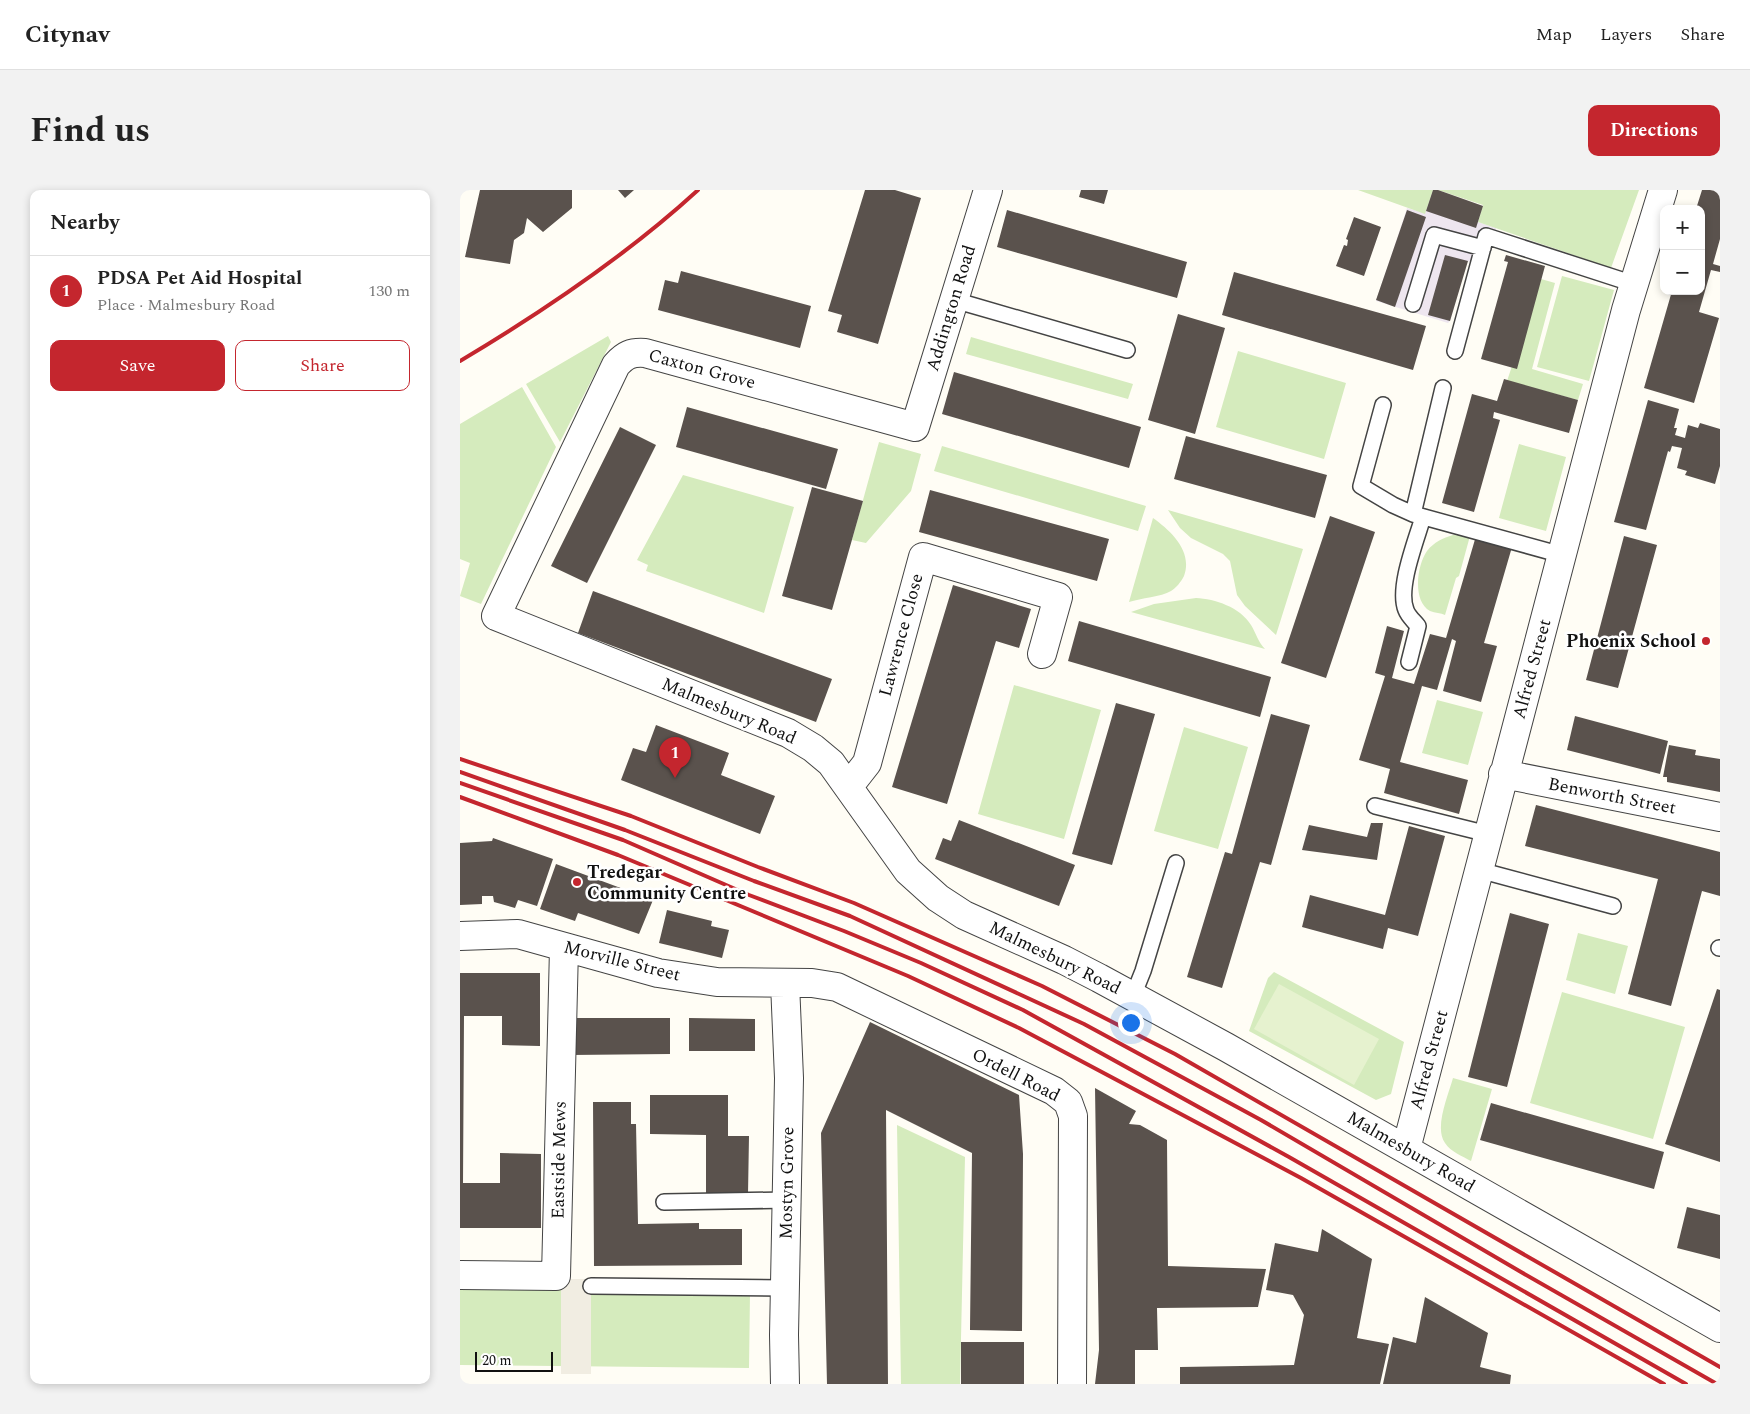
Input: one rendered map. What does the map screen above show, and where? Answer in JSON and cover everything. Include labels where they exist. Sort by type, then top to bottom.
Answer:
[{"type":"street","name":"Addington Road","points":[[915,426],[986,190]]},
{"type":"street","name":"Alfred Street","points":[[1406,1149],[1503,774],[1634,284],[1663,190]]},
{"type":"street","name":"Caxton Grove","points":[[496,616],[613,373],[623,358],[633,352],[645,353],[915,426]]},
{"type":"street","name":"Lawrence Close","points":[[849,786],[866,763],[923,557],[1058,597],[1042,654]]},
{"type":"street","name":"Malmesbury Road","points":[[496,616],[788,733],[813,748],[831,763],[908,870],[938,898],[964,915],[1064,960],[1133,996],[1720,1328]]},
{"type":"street","name":"Benworth Street","points":[[1503,774],[1720,818]]},
{"type":"street","name":"Morville Street","points":[[460,936],[518,934],[658,972],[717,982],[785,983]]},
{"type":"street","name":"Eastside Mews","points":[[460,1275],[556,1276],[564,948]]},
{"type":"street","name":"Mostyn Grove","points":[[785,983],[789,1078],[785,1384]]},
{"type":"street","name":"Ordell Road","points":[[785,983],[812,983],[837,987],[1054,1091],[1068,1102],[1072,1116],[1072,1384]]},
{"type":"lane","points":[[1413,304],[1434,235],[1483,248]]},
{"type":"lane","points":[[1454,351],[1486,236],[1634,284]]},
{"type":"lane","points":[[954,300],[1127,350]]},
{"type":"lane","points":[[1409,662],[1418,626],[1406,612],[1402,596],[1442,388]]},
{"type":"lane","points":[[1383,405],[1361,486],[1393,505],[1418,516],[1562,555]]},
{"type":"lane","points":[[1375,806],[1488,834]]},
{"type":"lane","points":[[1133,996],[1143,971],[1176,863]]},
{"type":"lane","points":[[1479,870],[1613,906]]},
{"type":"lane","points":[[664,1202],[787,1200]]},
{"type":"lane","points":[[591,1286],[785,1288]]},
{"type":"shaded area","points":[[1433,190],[1438,190],[1483,206],[1478,222],[1496,228],[1485,266],[1467,261],[1448,323],[1376,301],[1407,208],[1425,213]]},
{"type":"shaded area","points":[[561,1279],[591,1279],[591,1374],[561,1374]]},
{"type":"green space","points":[[1358,190],[1433,190],[1425,214]]},
{"type":"green space","points":[[1438,190],[1639,190],[1611,268],[1478,222],[1483,205]]},
{"type":"green space","points":[[1562,276],[1614,290],[1589,381],[1537,367]]},
{"type":"green space","points":[[1541,279],[1555,283],[1532,369],[1583,384],[1578,400],[1507,381]]},
{"type":"green space","points":[[608,336],[611,342],[560,442],[526,384]]},
{"type":"green space","points":[[971,337],[1133,384],[1128,399],[966,354]]},
{"type":"green space","points":[[1238,351],[1346,383],[1324,459],[1216,427]]},
{"type":"green space","points":[[522,387],[556,447],[481,604],[460,596],[470,563],[460,559],[460,424]]},
{"type":"green space","points":[[879,442],[921,454],[911,491],[866,543],[852,540]]},
{"type":"green space","points":[[1519,444],[1566,457],[1546,531],[1499,518]]},
{"type":"green space","points":[[942,446],[1146,506],[1138,531],[934,471]]},
{"type":"green space","points":[[683,475],[794,507],[764,613],[646,571],[648,565],[637,560]]},
{"type":"green space","points":[[1168,510],[1303,549],[1276,635],[1245,606],[1237,595],[1230,561],[1223,554],[1191,538],[1180,528]]},
{"type":"green space","points":[[1153,518],[1173,535],[1183,550],[1186,567],[1184,576],[1177,587],[1167,593],[1129,602]]},
{"type":"green space","points":[[1453,535],[1470,536],[1459,576],[1456,578],[1445,615],[1430,611],[1424,606],[1418,582],[1421,565],[1427,551],[1439,541]]},
{"type":"green space","points":[[1196,598],[1219,602],[1240,613],[1251,625],[1265,649],[1131,612],[1154,604]]},
{"type":"green space","points":[[1014,685],[1101,710],[1064,839],[978,814]]},
{"type":"green space","points":[[1437,700],[1483,712],[1468,765],[1422,753]]},
{"type":"green space","points":[[1184,727],[1248,747],[1218,849],[1154,831]]},
{"type":"green space","points":[[1578,933],[1628,946],[1615,994],[1566,980]]},
{"type":"green space","points":[[1274,972],[1404,1042],[1391,1094],[1376,1100],[1249,1031],[1268,978]]},
{"type":"green space","points":[[1279,984],[1379,1039],[1354,1085],[1254,1029]]},
{"type":"green space","points":[[1562,992],[1685,1027],[1653,1139],[1530,1103]]},
{"type":"green space","points":[[1453,1078],[1492,1089],[1471,1161],[1450,1149],[1442,1137],[1441,1121]]},
{"type":"green space","points":[[897,1125],[965,1157],[960,1384],[901,1384]]},
{"type":"green space","points":[[561,1289],[561,1291],[750,1293],[749,1368],[460,1365],[460,1290]]},
{"type":"building","points":[[480,190],[572,190],[572,208],[543,232],[527,218],[524,233],[514,240],[510,264],[465,257]]},
{"type":"building","points":[[618,190],[634,190],[625,198]]},
{"type":"building","points":[[865,190],[895,190],[921,198],[878,344],[837,332],[842,315],[828,311]]},
{"type":"building","points":[[1081,190],[1108,190],[1104,204],[1079,197]]},
{"type":"building","points":[[1433,190],[1438,190],[1483,206],[1476,228],[1426,211]]},
{"type":"building","points":[[1702,190],[1720,190],[1720,239],[1713,264],[1720,266],[1720,272],[1711,270],[1705,291],[1705,205],[1697,205]]},
{"type":"building","points":[[1007,210],[1187,262],[1177,298],[997,247]]},
{"type":"building","points":[[1407,210],[1426,217],[1395,307],[1376,300]]},
{"type":"building","points":[[1354,217],[1381,227],[1364,276],[1336,266],[1344,245],[1347,246],[1348,240],[1346,239]]},
{"type":"building","points":[[1445,255],[1468,261],[1450,321],[1428,315]]},
{"type":"building","points":[[1506,255],[1545,266],[1517,369],[1481,359],[1508,262],[1504,261]]},
{"type":"building","points":[[681,271],[811,306],[800,348],[658,310],[665,280],[678,283]]},
{"type":"building","points":[[1234,272],[1426,326],[1413,370],[1222,315]]},
{"type":"building","points":[[1671,295],[1704,295],[1699,312],[1719,318],[1694,403],[1644,388]]},
{"type":"building","points":[[1178,314],[1225,328],[1195,434],[1148,420]]},
{"type":"building","points":[[954,372],[1141,427],[1129,468],[942,414]]},
{"type":"building","points":[[1504,379],[1578,400],[1569,433],[1494,412],[1493,418],[1500,420],[1474,512],[1442,503],[1472,394],[1497,401]]},
{"type":"building","points":[[1648,400],[1679,409],[1674,428],[1677,428],[1675,435],[1685,438],[1688,425],[1698,428],[1700,423],[1720,429],[1720,466],[1715,484],[1685,475],[1687,471],[1677,468],[1682,448],[1672,446],[1670,452],[1668,451],[1646,530],[1614,522]]},
{"type":"building","points":[[687,407],[838,449],[826,489],[676,447]]},
{"type":"building","points":[[620,427],[656,445],[587,583],[551,566]]},
{"type":"building","points":[[1186,436],[1327,475],[1315,518],[1174,479]]},
{"type":"building","points":[[812,487],[863,501],[832,610],[782,596]]},
{"type":"building","points":[[930,490],[1109,539],[1097,581],[919,532]]},
{"type":"building","points":[[1330,516],[1375,532],[1326,678],[1281,663]]},
{"type":"building","points":[[1476,536],[1512,547],[1484,643],[1497,646],[1481,702],[1443,691],[1456,641],[1452,639],[1437,690],[1422,686],[1400,762],[1468,780],[1459,814],[1384,793],[1390,769],[1359,760],[1385,676],[1375,673],[1387,626],[1404,631],[1392,678],[1414,684],[1430,634],[1446,638]]},
{"type":"building","points":[[1624,536],[1657,545],[1618,688],[1586,680]]},
{"type":"building","points":[[953,585],[1031,609],[1019,648],[996,641],[947,804],[892,787]]},
{"type":"building","points":[[593,591],[832,679],[816,722],[578,633]]},
{"type":"building","points":[[1079,621],[1271,677],[1260,717],[1068,661]]},
{"type":"building","points":[[1116,703],[1155,714],[1112,865],[1072,854]]},
{"type":"building","points":[[1271,714],[1310,725],[1271,865],[1260,862],[1222,988],[1187,977],[1225,852],[1232,854]]},
{"type":"building","points":[[1575,716],[1668,741],[1660,774],[1567,750]]},
{"type":"building","points":[[656,725],[729,753],[721,775],[775,796],[760,834],[621,780],[633,748],[646,752]]},
{"type":"building","points":[[1669,745],[1696,750],[1695,755],[1720,759],[1720,792],[1667,782],[1667,777],[1663,777]]},
{"type":"building","points":[[1536,805],[1720,852],[1720,896],[1702,891],[1671,1006],[1628,994],[1658,879],[1525,846]]},
{"type":"building","points":[[959,820],[1075,865],[1059,906],[935,859],[943,838],[951,841]]},
{"type":"building","points":[[1371,823],[1383,823],[1377,860],[1302,850],[1309,825],[1367,837]]},
{"type":"building","points":[[1409,826],[1445,836],[1418,936],[1388,928],[1383,949],[1302,927],[1310,895],[1385,915]]},
{"type":"building","points":[[493,838],[553,859],[537,906],[518,900],[515,908],[494,902],[493,896],[482,896],[482,904],[460,905],[460,843],[492,841]]},
{"type":"building","name":"Tredegar Community Centre","points":[[556,864],[653,900],[639,934],[578,913],[575,921],[540,909]]},
{"type":"building","points":[[667,910],[712,921],[711,926],[729,930],[722,958],[659,943]]},
{"type":"building","points":[[1510,913],[1549,924],[1507,1087],[1468,1077]]},
{"type":"building","points":[[460,973],[540,973],[540,1046],[502,1045],[502,1016],[464,1016],[463,1183],[500,1183],[500,1153],[541,1154],[541,1228],[460,1228]]},
{"type":"building","points":[[1717,989],[1720,990],[1720,1162],[1665,1144]]},
{"type":"building","points":[[571,1018],[670,1018],[670,1054],[571,1055]]},
{"type":"building","points":[[689,1018],[755,1019],[755,1051],[689,1051]]},
{"type":"building","points":[[870,1022],[1019,1095],[1023,1154],[1022,1331],[970,1330],[972,1153],[886,1110],[888,1384],[827,1384],[821,1133]]},
{"type":"building","points":[[1095,1088],[1136,1111],[1129,1124],[1140,1125],[1167,1140],[1168,1266],[1266,1269],[1258,1307],[1157,1308],[1158,1350],[1135,1350],[1135,1384],[1095,1384],[1099,1350]]},
{"type":"building","points":[[650,1095],[728,1095],[728,1136],[749,1136],[748,1194],[706,1193],[706,1135],[650,1134]]},
{"type":"building","points":[[593,1102],[631,1102],[631,1124],[636,1124],[638,1224],[699,1223],[699,1229],[742,1229],[742,1265],[594,1266]]},
{"type":"building","points":[[1491,1103],[1664,1152],[1654,1189],[1480,1140]]},
{"type":"building","points":[[1687,1207],[1720,1215],[1720,1259],[1677,1248]]},
{"type":"building","points":[[1322,1229],[1372,1259],[1357,1338],[1389,1344],[1380,1384],[1180,1384],[1180,1367],[1294,1365],[1304,1315],[1293,1295],[1266,1290],[1275,1243],[1318,1252]]},
{"type":"building","points":[[1425,1297],[1488,1333],[1480,1367],[1511,1375],[1510,1384],[1383,1384],[1393,1337],[1416,1343]]},
{"type":"building","points":[[961,1342],[1024,1342],[1024,1384],[961,1384]]},
{"type":"railway","points":[[460,361],[584,281],[642,238],[698,190]]},
{"type":"railway","points":[[460,759],[631,816],[854,903],[1042,986],[1175,1054],[1720,1367]]},
{"type":"railway","points":[[460,772],[625,830],[754,881],[850,916],[1084,1024],[1261,1120],[1717,1384]]},
{"type":"railway","points":[[460,783],[623,840],[749,895],[921,963],[1023,1010],[1289,1157],[1686,1384]]},
{"type":"railway","points":[[460,797],[618,855],[908,976],[1019,1028],[1301,1178],[1664,1384]]},
{"type":"place","name":"Phoenix School","points":[[1706,641]]},
{"type":"place","name":"PDSA Pet Aid Hospital","points":[[675,778]]},
{"type":"place","name":"Tredegar Community Centre","points":[[577,882]]}]
